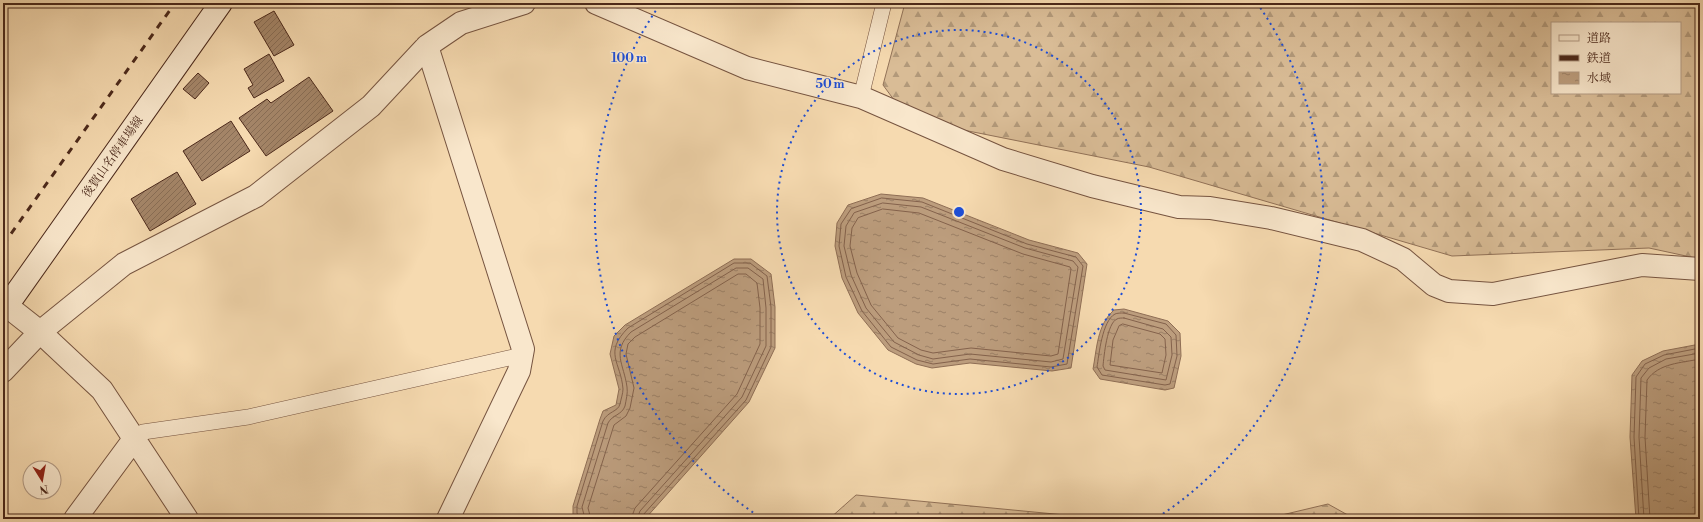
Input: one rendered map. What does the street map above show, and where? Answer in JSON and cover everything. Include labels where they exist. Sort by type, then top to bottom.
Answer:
[{"type":"street","name":"後賀山名停車場線","points":[[5,305],[221,3]]},
{"type":"street","points":[[3,371],[40,332],[124,264],[256,196],[371,106],[427,46],[461,23],[524,3]]},
{"type":"street","points":[[596,3],[747,68],[861,97],[1003,159],[1092,186],[1179,208],[1210,208],[1271,218],[1362,240],[1403,259],[1434,285],[1449,291],[1493,294],[1642,265],[1700,269]]},
{"type":"street","points":[[427,46],[523,349],[519,371],[448,519]]},
{"type":"street","points":[[5,305],[40,332],[102,390],[187,519]]},
{"type":"street","points":[[75,519],[134,439]]},
{"type":"lane","points":[[861,97],[884,3]]},
{"type":"lane","points":[[134,439],[142,432],[248,417],[522,355]]},
{"type":"green space","points":[[905,3],[1700,3],[1700,259],[1649,248],[1452,256],[1149,167],[908,119],[883,85]]},
{"type":"green space","points":[[856,495],[1107,519],[829,519]]},
{"type":"green space","points":[[1328,504],[1355,519],[1265,519]]},
{"type":"water","points":[[881,194],[923,198],[1029,240],[1078,253],[1087,264],[1071,368],[1052,371],[970,363],[932,368],[916,364],[888,350],[858,313],[842,278],[835,246],[837,223],[848,205]]},
{"type":"water","points":[[734,259],[751,259],[771,274],[775,307],[775,348],[749,402],[645,519],[578,519],[573,515],[573,506],[600,419],[603,411],[616,405],[619,389],[610,354],[614,336],[625,325]]},
{"type":"water","points":[[1124,309],[1168,321],[1180,333],[1181,356],[1174,388],[1165,390],[1100,379],[1093,369],[1097,345],[1104,323],[1114,310]]},
{"type":"water","points":[[1700,344],[1700,519],[1636,519],[1630,437],[1632,375],[1642,361],[1663,351]]},
{"type":"building","points":[[274,11],[294,45],[274,56],[254,22]]},
{"type":"building","points":[[269,54],[284,81],[254,98],[248,88],[253,85],[244,69]]},
{"type":"building","points":[[198,73],[209,83],[195,99],[183,89]]},
{"type":"building","points":[[309,77],[333,111],[266,156],[239,118],[267,99],[271,103]]},
{"type":"building","points":[[231,121],[250,151],[202,181],[183,151]]},
{"type":"building","points":[[177,172],[196,204],[150,231],[131,199]]},
{"type":"railway","points":[[3,245],[175,3]]}]
